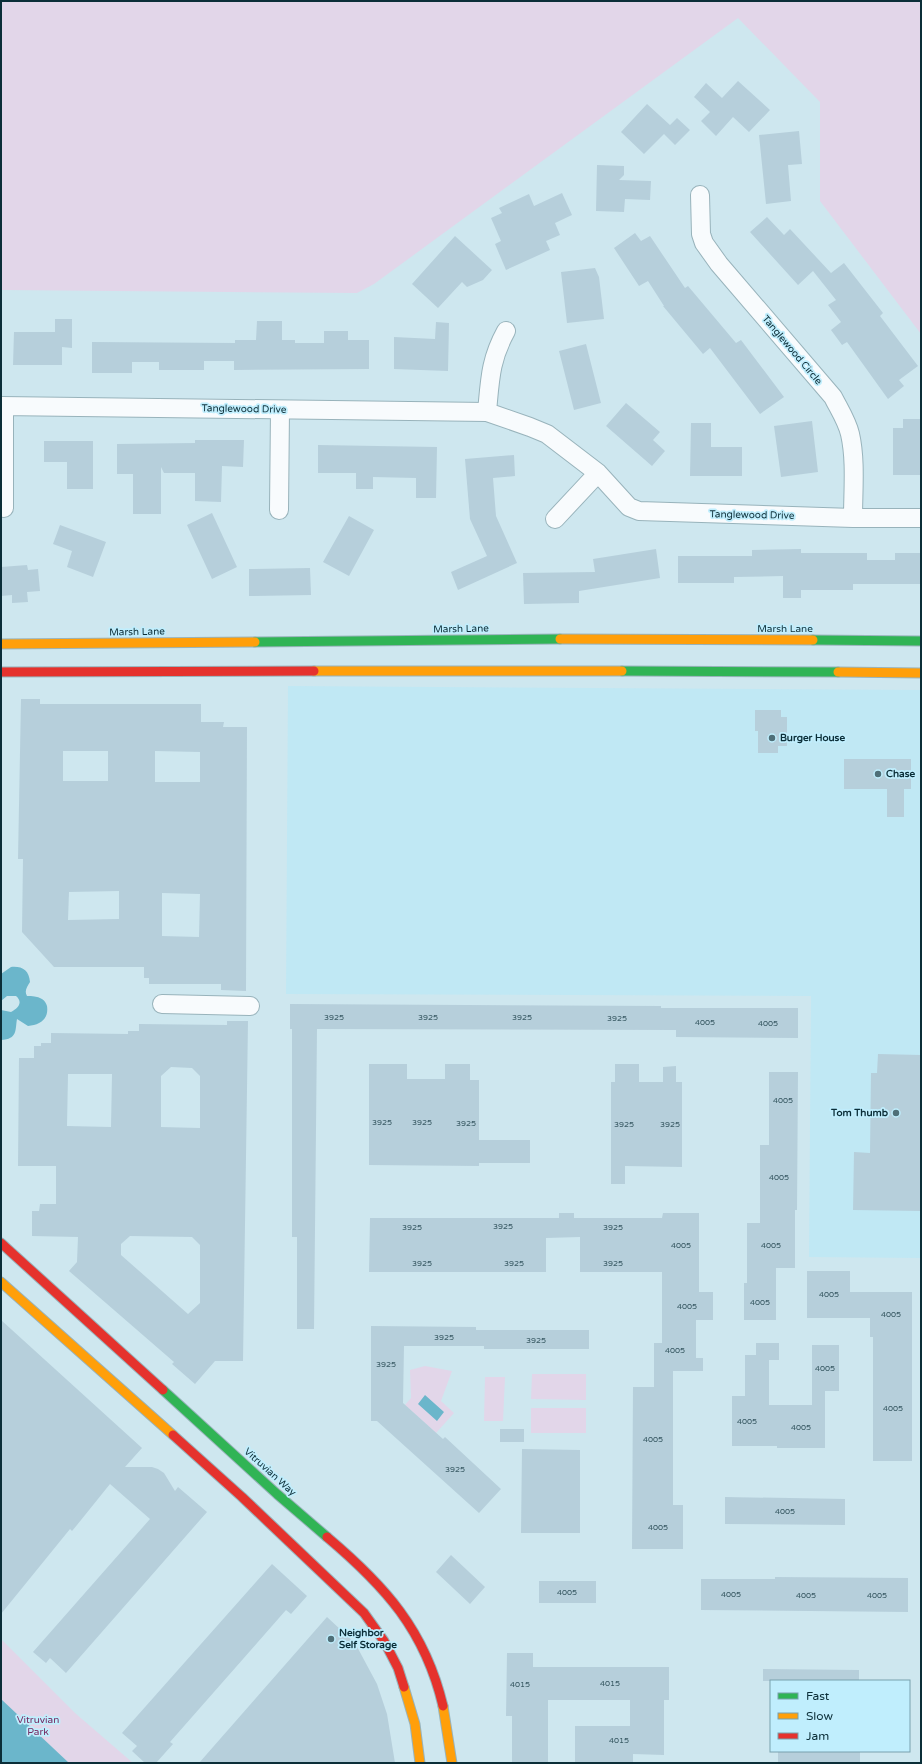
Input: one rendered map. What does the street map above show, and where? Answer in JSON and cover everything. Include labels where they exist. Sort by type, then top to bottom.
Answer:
[{"type":"main road","name":"Marsh Lane","points":[[1,644],[277,646],[921,641]]},
{"type":"main road","points":[[1,672],[277,667],[512,666],[921,673]]},
{"type":"main road","name":"Vitruvian Way","points":[[1,1243],[279,1496],[360,1566],[393,1600],[415,1632],[433,1669],[446,1715],[452,1763]]},
{"type":"main road","points":[[1,1282],[242,1497],[364,1613],[384,1641],[398,1668],[415,1724],[420,1763]]},
{"type":"street","name":"Tanglewood Circle","points":[[700,195],[700,228],[704,243],[719,264],[833,397],[842,414],[850,434],[853,461],[853,518]]},
{"type":"street","points":[[487,412],[490,372],[497,348],[506,331]]},
{"type":"street","name":"Tanglewood Drive","points":[[3,406],[487,412],[530,426],[547,434],[598,473],[629,507],[639,511],[853,518],[921,518]]},
{"type":"street","points":[[3,406],[4,508]]},
{"type":"street","points":[[279,510],[280,410]]},
{"type":"street","points":[[555,520],[598,473]]},
{"type":"street","points":[[162,1004],[250,1006]]},
{"type":"shaded area","points":[[288,686],[921,690],[921,1258],[809,1257],[811,996],[286,994]]},
{"type":"green space","points":[[1,1],[921,1],[921,334],[820,201],[820,102],[738,18],[374,284],[357,293],[1,290]]},
{"type":"green space","points":[[425,1366],[452,1371],[441,1401],[454,1413],[436,1433],[405,1405],[411,1398],[410,1370]]},
{"type":"green space","points":[[532,1374],[586,1374],[586,1400],[531,1399]]},
{"type":"green space","points":[[485,1377],[505,1377],[503,1421],[484,1421]]},
{"type":"green space","points":[[531,1408],[586,1408],[586,1433],[531,1433]]},
{"type":"green space","name":"Vitruvian Park","points":[[1,1639],[75,1713],[133,1763],[1,1763]]},
{"type":"water","points":[[11,967],[22,968],[28,974],[30,982],[27,987],[26,994],[27,996],[36,997],[45,1001],[47,1006],[47,1014],[40,1023],[28,1026],[17,1019],[16,1030],[13,1036],[1,1040],[1,1010],[11,1012],[18,1007],[20,1003],[16,996],[7,996],[1,1001],[1,974]]},
{"type":"water","points":[[425,1395],[444,1412],[437,1421],[418,1404]]},
{"type":"water","points":[[1,1699],[69,1763],[1,1763]]},
{"type":"building","points":[[738,81],[770,110],[749,132],[733,117],[716,136],[701,121],[710,112],[694,97],[706,83],[722,98]]},
{"type":"building","points":[[647,104],[670,125],[677,118],[690,130],[675,145],[664,134],[644,154],[621,132]]},
{"type":"building","points":[[799,131],[802,164],[788,165],[791,201],[766,204],[759,135]]},
{"type":"building","points":[[597,165],[624,166],[624,175],[619,180],[651,181],[650,200],[625,199],[624,212],[596,211]]},
{"type":"building","points":[[562,193],[572,215],[555,223],[560,235],[546,241],[550,250],[506,270],[495,244],[501,241],[491,218],[502,213],[499,208],[529,194],[534,206]]},
{"type":"building","points":[[767,217],[784,235],[790,229],[831,273],[844,263],[883,313],[880,316],[918,366],[899,380],[904,386],[888,399],[847,342],[842,345],[831,330],[841,322],[828,305],[836,300],[813,271],[798,285],[750,232]]},
{"type":"building","points":[[635,233],[641,241],[650,236],[685,288],[688,286],[736,343],[741,340],[784,397],[760,414],[710,348],[703,354],[663,306],[648,281],[639,286],[614,248]]},
{"type":"building","points":[[455,236],[492,270],[483,280],[467,287],[462,282],[438,308],[412,284]]},
{"type":"building","points":[[595,268],[599,277],[604,319],[567,323],[561,272]]},
{"type":"building","points":[[55,319],[72,319],[72,348],[62,347],[62,365],[13,365],[14,332],[55,332]]},
{"type":"building","points":[[257,321],[282,321],[282,340],[295,340],[295,343],[324,343],[324,331],[348,331],[348,340],[369,340],[369,369],[234,370],[234,361],[204,361],[204,370],[159,370],[159,362],[132,362],[132,373],[92,373],[92,342],[235,343],[235,340],[256,340]]},
{"type":"building","points":[[436,322],[449,323],[448,371],[394,369],[394,337],[435,339]]},
{"type":"building","points":[[586,344],[601,403],[574,410],[559,351]]},
{"type":"building","points":[[626,403],[660,432],[653,440],[665,451],[652,466],[606,426]]},
{"type":"building","points":[[903,419],[921,419],[921,475],[893,475],[893,428],[903,428]]},
{"type":"building","points":[[812,421],[818,472],[781,477],[774,426]]},
{"type":"building","points":[[691,423],[711,423],[711,447],[742,447],[742,476],[690,476]]},
{"type":"building","points":[[195,440],[244,440],[243,467],[222,466],[221,502],[195,501],[195,473],[164,473],[161,467],[161,514],[133,514],[133,474],[117,474],[117,444],[195,443]]},
{"type":"building","points":[[44,441],[93,441],[93,489],[67,489],[67,462],[44,462]]},
{"type":"building","points":[[318,445],[437,447],[436,498],[416,498],[416,478],[373,477],[373,489],[356,489],[356,473],[318,473]]},
{"type":"building","points":[[514,455],[515,476],[493,478],[496,516],[517,563],[458,590],[451,572],[487,556],[470,519],[465,459]]},
{"type":"building","points":[[212,513],[237,567],[212,579],[187,525]]},
{"type":"building","points":[[349,516],[374,530],[349,576],[323,562]]},
{"type":"building","points":[[60,525],[106,542],[93,577],[67,567],[72,551],[53,544]]},
{"type":"building","points":[[656,549],[660,578],[579,591],[579,603],[524,604],[523,573],[595,572],[593,559]]},
{"type":"building","points":[[801,549],[801,553],[867,553],[867,560],[895,560],[895,553],[921,553],[921,584],[853,584],[853,590],[801,590],[801,598],[783,598],[783,576],[734,577],[734,583],[678,583],[678,556],[752,556],[752,550]]},
{"type":"building","points":[[27,565],[28,570],[38,569],[40,591],[27,592],[28,602],[12,603],[12,595],[1,596],[1,567]]},
{"type":"building","points":[[310,568],[311,595],[249,596],[249,569]]},
{"type":"building","points":[[21,699],[40,699],[40,704],[201,704],[201,722],[224,722],[223,727],[247,727],[246,991],[221,990],[221,984],[149,984],[149,978],[144,978],[144,967],[54,967],[22,932],[23,859],[18,859]],"holes":[[[63,751],[108,751],[108,781],[63,781]],[[155,751],[200,752],[200,782],[155,782]],[[119,891],[119,919],[68,920],[69,892]],[[162,893],[200,894],[199,937],[162,936]]]},
{"type":"building","name":"Burger House","points":[[755,710],[781,710],[781,717],[787,717],[787,746],[778,746],[778,753],[758,753],[758,731],[755,731]]},
{"type":"building","name":"Chase","points":[[844,759],[911,759],[911,789],[904,789],[904,817],[887,817],[887,789],[844,789]]},
{"type":"building","points":[[290,1004],[798,1008],[798,1038],[676,1037],[676,1030],[317,1029],[314,1329],[297,1329],[297,1237],[292,1237],[292,1029],[290,1029]]},
{"type":"building","points":[[227,1021],[248,1021],[243,1361],[215,1361],[195,1384],[172,1364],[174,1362],[69,1271],[77,1262],[78,1237],[32,1236],[32,1211],[39,1211],[40,1204],[56,1204],[56,1166],[18,1166],[19,1058],[34,1058],[34,1046],[41,1046],[41,1043],[51,1043],[51,1033],[128,1034],[128,1031],[139,1031],[139,1024],[227,1025]],"holes":[[[171,1067],[192,1068],[200,1076],[200,1128],[161,1127],[161,1076]],[[68,1074],[112,1074],[111,1127],[67,1126]],[[130,1236],[192,1237],[200,1245],[200,1303],[188,1314],[121,1255],[121,1244]]]},
{"type":"building","name":"Tom Thumb","points":[[878,1054],[921,1055],[921,1211],[853,1210],[854,1152],[870,1153],[871,1073],[877,1073]]},
{"type":"building","points":[[369,1064],[407,1064],[407,1079],[445,1079],[445,1064],[470,1064],[470,1080],[479,1080],[479,1140],[530,1140],[530,1163],[479,1163],[479,1166],[369,1165]]},
{"type":"building","points":[[615,1064],[639,1064],[639,1082],[663,1082],[663,1067],[676,1066],[676,1082],[682,1082],[682,1167],[625,1166],[625,1184],[611,1184],[611,1082],[615,1082]]},
{"type":"building","points":[[769,1072],[798,1072],[795,1268],[776,1268],[776,1320],[744,1320],[744,1283],[747,1283],[747,1223],[760,1223],[760,1145],[769,1145]]},
{"type":"building","points":[[559,1213],[574,1213],[574,1218],[662,1218],[663,1213],[699,1213],[699,1292],[713,1292],[713,1320],[696,1320],[696,1358],[703,1358],[703,1371],[673,1371],[673,1505],[683,1505],[683,1549],[632,1549],[633,1387],[654,1387],[654,1343],[662,1343],[662,1272],[580,1272],[580,1237],[546,1238],[546,1272],[369,1272],[370,1218],[559,1218]]},
{"type":"building","points":[[807,1271],[850,1271],[850,1292],[912,1292],[912,1461],[873,1461],[873,1337],[870,1337],[870,1318],[807,1318]]},
{"type":"building","points":[[1,1320],[142,1448],[125,1467],[152,1467],[158,1469],[164,1473],[175,1491],[178,1487],[207,1512],[66,1673],[50,1658],[46,1663],[33,1652],[150,1519],[110,1484],[72,1531],[70,1529],[1,1614]]},
{"type":"building","points":[[371,1326],[476,1327],[476,1330],[589,1330],[589,1349],[484,1349],[484,1346],[404,1346],[403,1403],[443,1439],[445,1437],[501,1489],[479,1513],[377,1421],[371,1421]]},
{"type":"building","points":[[756,1343],[779,1343],[779,1360],[769,1360],[769,1405],[812,1405],[812,1345],[839,1345],[839,1391],[825,1391],[825,1448],[732,1446],[732,1396],[745,1396],[745,1355],[756,1355]]},
{"type":"building","points":[[500,1429],[524,1429],[524,1442],[500,1442]]},
{"type":"building","points":[[522,1449],[580,1450],[580,1533],[521,1533]]},
{"type":"building","points":[[725,1497],[845,1499],[845,1525],[725,1524]]},
{"type":"building","points":[[451,1555],[485,1587],[470,1604],[436,1572]]},
{"type":"building","points":[[272,1564],[307,1596],[291,1614],[286,1610],[170,1742],[173,1744],[156,1763],[145,1763],[132,1751],[137,1746],[122,1733]]},
{"type":"building","points":[[775,1577],[908,1578],[908,1612],[701,1610],[701,1579],[775,1579]]},
{"type":"building","points":[[539,1581],[596,1581],[596,1603],[539,1603]]},
{"type":"building","points":[[327,1617],[355,1643],[377,1684],[387,1714],[395,1763],[199,1763]]},
{"type":"building","points":[[507,1653],[533,1653],[533,1667],[669,1667],[669,1700],[664,1700],[664,1755],[633,1754],[633,1762],[575,1763],[575,1726],[630,1726],[630,1700],[548,1700],[548,1763],[512,1763],[512,1716],[506,1716]]},
{"type":"building","points":[[763,1669],[859,1670],[859,1680],[763,1681]]},
{"type":"building","points":[[778,1752],[860,1752],[860,1763],[778,1763]]},
{"type":"traffic: fast","points":[[255,642],[560,639]]},
{"type":"traffic: fast","points":[[813,640],[921,641]]},
{"type":"traffic: fast","points":[[622,671],[838,672]]},
{"type":"traffic: fast","points":[[163,1390],[277,1494],[327,1537]]},
{"type":"traffic: slow","points":[[560,639],[813,640]]},
{"type":"traffic: slow","points":[[1,644],[255,642]]},
{"type":"traffic: slow","points":[[314,671],[622,671]]},
{"type":"traffic: slow","points":[[838,672],[921,673]]},
{"type":"traffic: slow","points":[[1,1282],[173,1435]]},
{"type":"traffic: slow","points":[[404,1687],[415,1724],[420,1763]]},
{"type":"traffic: slow","points":[[443,1706],[452,1763]]},
{"type":"traffic: jam","points":[[1,672],[314,671]]},
{"type":"traffic: jam","points":[[1,1243],[163,1390]]},
{"type":"traffic: jam","points":[[173,1435],[242,1497],[364,1613],[384,1641],[398,1668],[404,1687]]},
{"type":"traffic: jam","points":[[327,1537],[367,1573],[400,1611],[414,1632],[425,1654],[435,1679],[443,1706]]},
{"type":"place","name":"Burger House","points":[[772,738]]},
{"type":"place","name":"Chase","points":[[878,774]]},
{"type":"place","name":"Tom Thumb","points":[[896,1113]]},
{"type":"place","name":"Neighbor Self Storage","points":[[331,1639]]}]
